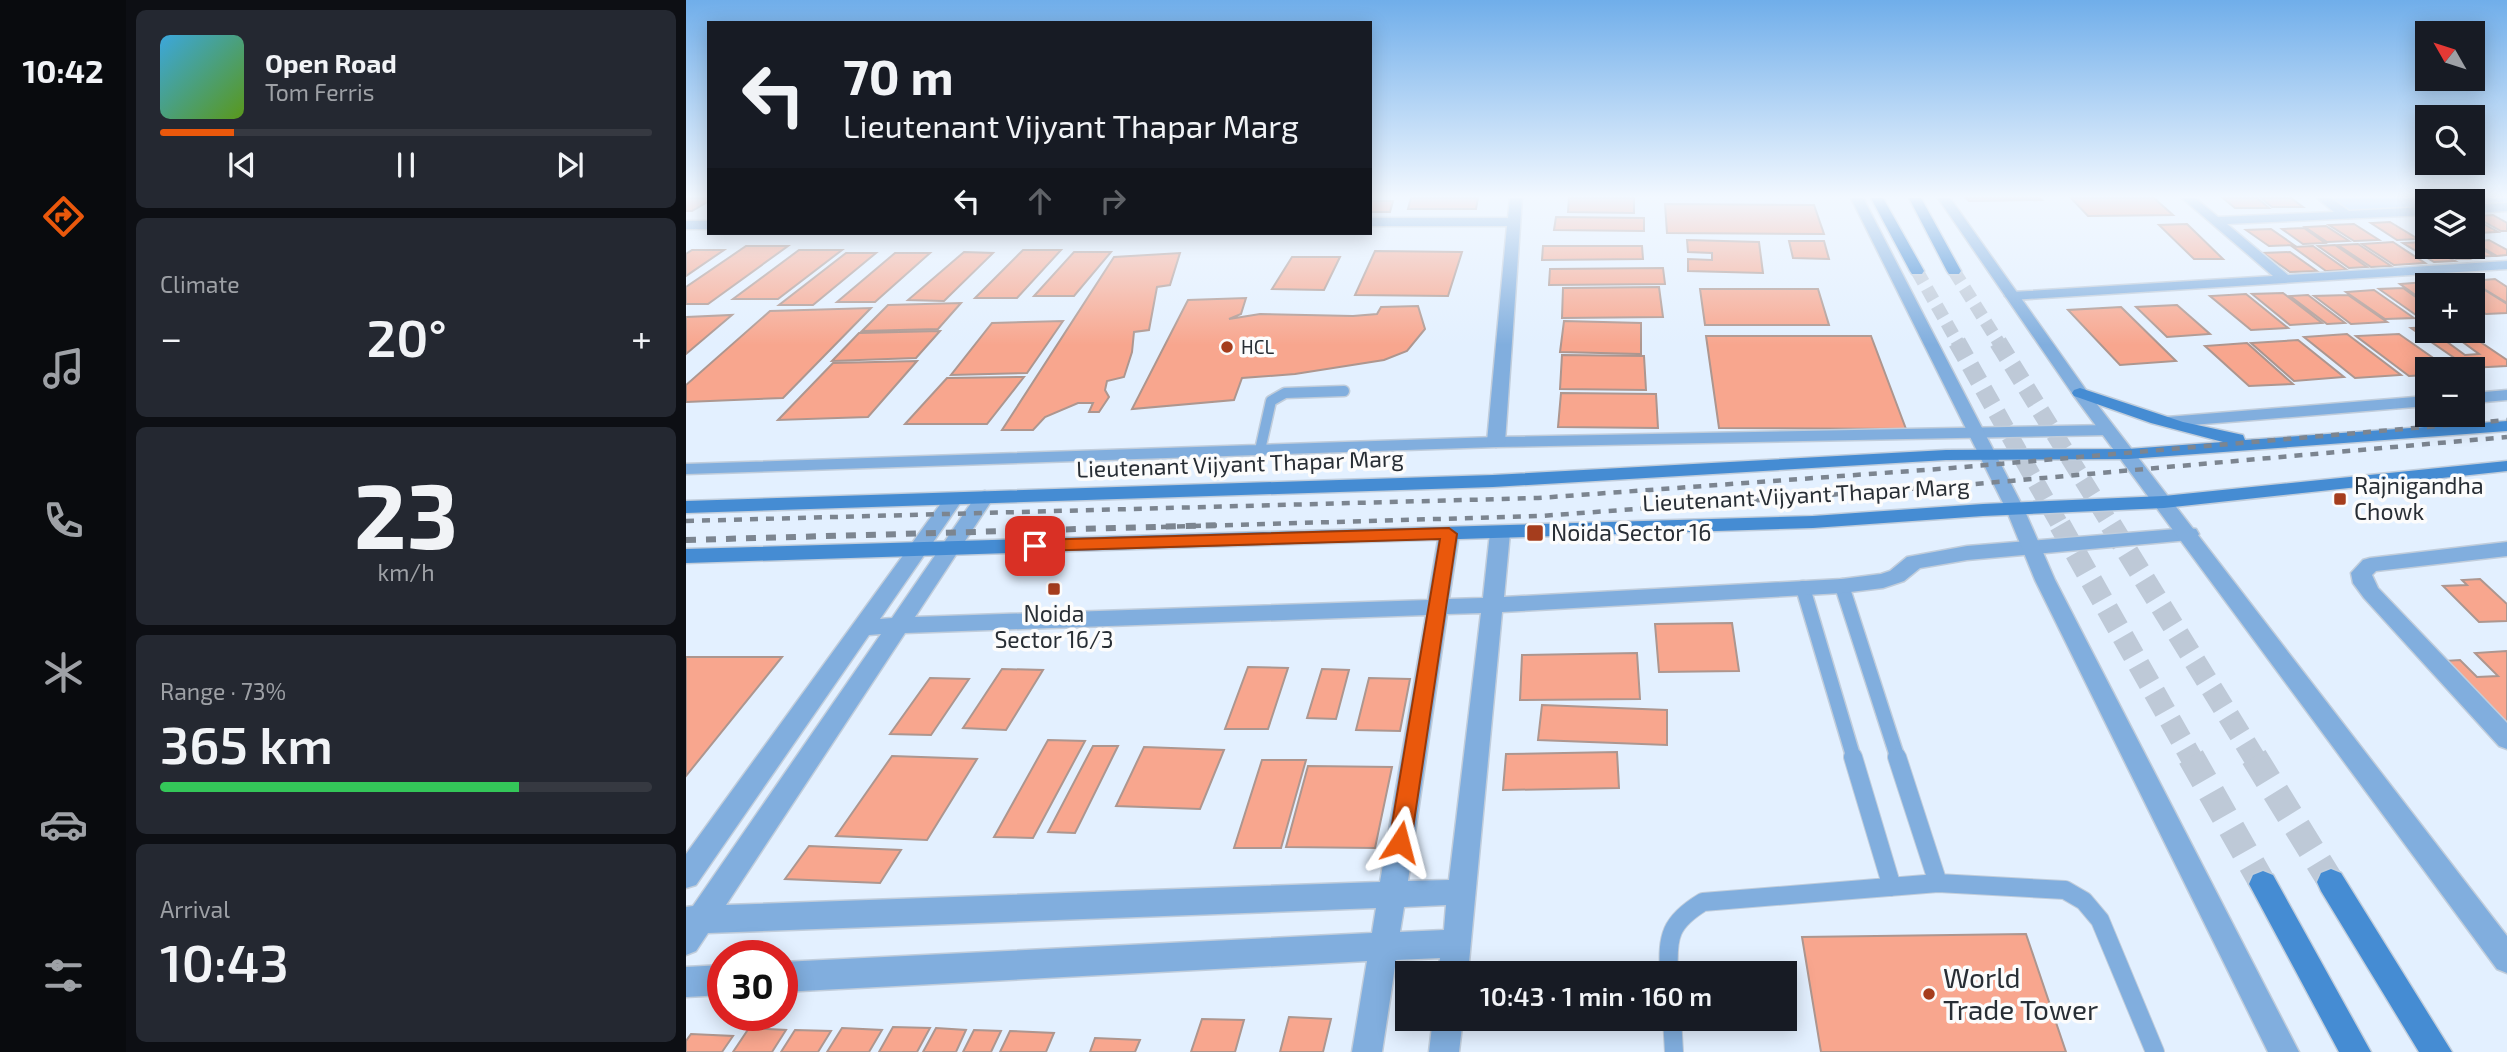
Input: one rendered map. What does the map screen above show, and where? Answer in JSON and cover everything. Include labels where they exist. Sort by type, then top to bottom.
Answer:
[{"type":"main road","points":[[1904,247],[1917,271]]},
{"type":"main road","points":[[1941,247],[1954,271]]},
{"type":"main road","points":[[2080,393],[2212,435],[2274,444]]},
{"type":"main road","name":"Lieutenant Vijyant Thapar Marg","points":[[686,507],[1493,481],[1985,454],[2128,454],[2507,426]]},
{"type":"main road","points":[[2457,427],[2460,430]]},
{"type":"main road","name":"Lieutenant Vijyant Thapar Marg","points":[[686,556],[1813,523],[2164,502],[2507,467]]},
{"type":"main road","points":[[2331,882],[2437,1052]]},
{"type":"main road","points":[[2263,884],[2356,1052]]},
{"type":"street","points":[[1496,442],[1512,247]]},
{"type":"street","points":[[1882,247],[2284,1052]]},
{"type":"street","points":[[1978,247],[2080,393],[2507,959]]},
{"type":"street","points":[[2247,247],[2285,279]]},
{"type":"street","points":[[2012,296],[2507,265]]},
{"type":"street","points":[[2485,397],[2507,395]]},
{"type":"street","points":[[2167,422],[2415,402]]},
{"type":"street","points":[[691,927],[902,624],[985,497]]},
{"type":"street","points":[[686,876],[954,499]]},
{"type":"street","points":[[1454,961],[1500,533]]},
{"type":"street","points":[[1367,1052],[1449,534]]},
{"type":"street","points":[[865,627],[1493,606],[1842,586],[1883,581],[1897,576],[1914,562],[2030,547],[2189,534]]},
{"type":"street","points":[[2507,549],[2370,565],[2361,573],[2363,583],[2371,593],[2507,739]]},
{"type":"street","points":[[691,927],[1462,892]]},
{"type":"street","points":[[798,976],[1456,943]]},
{"type":"street","points":[[686,982],[707,981]]},
{"type":"street","points":[[1444,1052],[1446,1031]]},
{"type":"lane","points":[[1260,450],[1271,401],[1285,393],[1344,391]]},
{"type":"lane","points":[[686,469],[1496,442],[2109,430]]},
{"type":"lane","points":[[1842,586],[1938,883]]},
{"type":"lane","points":[[1804,588],[1892,887]]},
{"type":"lane","points":[[1668,961],[1667,936],[1685,911],[1703,902],[1938,883],[2065,890],[2084,901],[2101,920],[2155,1052]]},
{"type":"lane","points":[[1673,1031],[1674,1052]]},
{"type":"building","points":[[744,247],[786,247],[708,304],[686,304],[686,287]]},
{"type":"building","points":[[1543,247],[1642,247],[1643,259],[1542,260]]},
{"type":"building","points":[[1688,247],[1760,247],[1763,273],[1688,271],[1688,259],[1712,260],[1712,253],[1688,252]]},
{"type":"building","points":[[1790,247],[1826,247],[1829,259],[1793,258]]},
{"type":"building","points":[[2182,247],[2211,247],[2223,259],[2194,259]]},
{"type":"building","points":[[2293,247],[2315,247],[2347,270],[2326,271]]},
{"type":"building","points":[[2320,247],[2338,247],[2367,267],[2349,268]]},
{"type":"building","points":[[2341,247],[2363,247],[2391,266],[2371,267]]},
{"type":"building","points":[[2367,247],[2401,247],[2415,259],[2425,263],[2394,265]]},
{"type":"building","points":[[2485,247],[2502,247],[2507,250],[2507,255],[2497,256]]},
{"type":"building","points":[[692,250],[724,250],[686,276],[686,254]]},
{"type":"building","points":[[799,250],[842,250],[778,299],[733,299]]},
{"type":"building","points":[[1023,250],[1061,250],[1017,298],[975,298]]},
{"type":"building","points":[[1375,251],[1462,252],[1448,296],[1355,295]]},
{"type":"building","points":[[964,252],[993,253],[944,301],[908,300]]},
{"type":"building","points":[[1074,252],[1111,252],[1074,296],[1034,296]]},
{"type":"building","points":[[2290,252],[2317,271],[2290,272],[2263,253]]},
{"type":"building","points":[[846,253],[876,253],[813,305],[779,305]]},
{"type":"building","points":[[895,253],[930,253],[875,302],[837,302]]},
{"type":"building","points":[[1180,253],[1170,285],[1157,287],[1149,330],[1134,332],[1132,352],[1124,377],[1107,381],[1105,390],[1109,397],[1099,412],[1089,412],[1093,403],[1078,403],[1045,417],[1033,430],[1002,430],[1114,257]]},
{"type":"building","points":[[1292,257],[1340,257],[1324,290],[1272,289]]},
{"type":"building","points":[[2429,259],[2451,259],[2455,261],[2434,262]]},
{"type":"building","points":[[1663,268],[1665,284],[1549,285],[1550,269]]},
{"type":"building","points":[[2495,279],[2507,287],[2507,303],[2485,290],[2485,280]]},
{"type":"building","points":[[2415,283],[2415,295],[2400,284]]},
{"type":"building","points":[[1659,287],[1663,317],[1562,318],[1563,288]]},
{"type":"building","points":[[2403,288],[2415,296],[2415,314],[2379,289]]},
{"type":"building","points":[[1700,289],[1818,289],[1829,325],[1705,325]]},
{"type":"building","points":[[2374,290],[2414,318],[2385,319],[2346,292]]},
{"type":"building","points":[[2485,290],[2507,304],[2507,313],[2486,314]]},
{"type":"building","points":[[2283,293],[2322,323],[2290,325],[2252,294]]},
{"type":"building","points":[[2246,294],[2288,328],[2251,330],[2210,296]]},
{"type":"building","points":[[2308,295],[2345,323],[2327,324],[2290,296]]},
{"type":"building","points":[[2348,295],[2387,322],[2351,324],[2314,296]]},
{"type":"building","points":[[1246,298],[1241,314],[1229,319],[1260,314],[1353,316],[1377,314],[1381,307],[1418,306],[1425,329],[1407,351],[1384,360],[1295,374],[1242,378],[1234,400],[1132,409],[1188,300]]},
{"type":"building","points":[[961,303],[938,329],[862,331],[888,305]]},
{"type":"building","points":[[2177,305],[2210,334],[2167,337],[2136,307]]},
{"type":"building","points":[[2121,307],[2176,361],[2120,365],[2068,310]]},
{"type":"building","points":[[871,308],[783,398],[686,402],[686,385],[770,311]]},
{"type":"building","points":[[732,315],[686,354],[686,317]]},
{"type":"building","points":[[1063,321],[1027,373],[951,375],[992,323]]},
{"type":"building","points":[[1564,321],[1641,323],[1641,354],[1560,352]]},
{"type":"building","points":[[940,331],[916,358],[832,361],[859,333]]},
{"type":"building","points":[[2347,334],[2401,375],[2355,378],[2304,337]]},
{"type":"building","points":[[2399,334],[2432,357],[2415,357],[2415,376],[2409,376],[2356,336]]},
{"type":"building","points":[[1706,336],[1871,336],[1906,429],[1719,428]]},
{"type":"building","points":[[2298,340],[2344,377],[2294,381],[2251,343]]},
{"type":"building","points":[[2247,343],[2293,384],[2249,386],[2205,346]]},
{"type":"building","points":[[2433,343],[2449,343],[2465,355],[2479,354],[2464,343],[2482,343],[2507,360],[2507,366],[2485,367],[2485,357],[2453,357]]},
{"type":"building","points":[[1562,355],[1644,356],[1646,390],[1560,389]]},
{"type":"building","points":[[917,361],[868,417],[778,420],[833,363]]},
{"type":"building","points":[[1024,377],[987,424],[905,424],[947,378]]},
{"type":"building","points":[[1561,393],[1656,394],[1658,428],[1558,427]]},
{"type":"building","points":[[2480,579],[2507,604],[2507,621],[2479,622],[2443,586],[2467,585],[2462,580]]},
{"type":"building","points":[[1732,623],[1739,671],[1659,672],[1655,624]]},
{"type":"building","points":[[2507,651],[2507,729],[2443,661],[2460,660],[2477,677],[2498,676],[2475,653]]},
{"type":"building","points":[[1637,653],[1640,699],[1520,700],[1522,655]]},
{"type":"building","points":[[686,657],[782,657],[686,776]]},
{"type":"building","points":[[1248,667],[1288,668],[1268,729],[1225,729]]},
{"type":"building","points":[[1002,669],[1043,670],[1006,730],[963,728]]},
{"type":"building","points":[[1322,669],[1349,670],[1336,719],[1307,718]]},
{"type":"building","points":[[930,678],[969,679],[931,735],[890,734]]},
{"type":"building","points":[[1369,678],[1410,679],[1400,731],[1356,730]]},
{"type":"building","points":[[1542,705],[1667,710],[1667,745],[1538,740]]},
{"type":"building","points":[[1048,740],[1085,741],[1033,838],[994,837]]},
{"type":"building","points":[[1093,746],[1118,746],[1075,833],[1048,832]]},
{"type":"building","points":[[1144,747],[1224,750],[1200,809],[1116,806]]},
{"type":"building","points":[[1617,752],[1619,788],[1503,790],[1506,754]]},
{"type":"building","points":[[892,756],[977,759],[927,840],[836,836]]},
{"type":"building","points":[[1262,760],[1306,760],[1281,848],[1234,848]]},
{"type":"building","points":[[1308,766],[1392,767],[1375,848],[1286,847]]},
{"type":"building","points":[[809,846],[901,850],[880,883],[785,879]]},
{"type":"building","name":"World Trade Tower","points":[[2026,934],[2066,1052],[1821,1052],[1802,937]]},
{"type":"building","points":[[1289,1017],[1331,1019],[1323,1052],[1280,1052]]},
{"type":"building","points":[[1202,1019],[1244,1020],[1235,1052],[1191,1052]]},
{"type":"building","points":[[893,1027],[930,1028],[917,1052],[879,1052]]},
{"type":"building","points":[[842,1028],[882,1030],[869,1052],[827,1052]]},
{"type":"building","points":[[936,1028],[966,1030],[956,1052],[923,1052]]},
{"type":"building","points":[[974,1030],[1001,1031],[991,1052],[963,1052]]},
{"type":"building","points":[[747,1031],[785,1031],[772,1052],[733,1052]]},
{"type":"building","points":[[794,1031],[831,1031],[818,1052],[781,1052]]},
{"type":"building","points":[[1010,1031],[1054,1033],[1046,1052],[1000,1052]]},
{"type":"building","points":[[691,1034],[733,1036],[722,1052],[686,1052],[686,1041]]},
{"type":"building","points":[[1095,1038],[1140,1040],[1135,1052],[1090,1052]]},
{"type":"tunnel","points":[[1917,271],[1958,343]]},
{"type":"tunnel","points":[[1954,271],[1999,343]]},
{"type":"tunnel","points":[[1957,342],[2061,527]]},
{"type":"tunnel","points":[[1998,342],[2112,527]]},
{"type":"tunnel","points":[[2060,525],[2192,759]]},
{"type":"tunnel","points":[[2111,525],[2255,759]]},
{"type":"tunnel","points":[[2191,757],[2263,884]]},
{"type":"tunnel","points":[[2254,757],[2331,882]]},
{"type":"railway","points":[[686,521],[1538,498],[1952,468],[2507,420]]},
{"type":"railway","points":[[1161,527],[1540,516],[1964,485],[2507,437]]},
{"type":"railway","points":[[686,540],[1223,525]]},
{"type":"place","name":"HCL","points":[[1227,347]]},
{"type":"place","name":"Rajnigandha Chowk","points":[[2340,499]]},
{"type":"place","name":"Noida Sector 16","points":[[1535,533]]},
{"type":"place","name":"Noida Sector 16/3","points":[[1054,589]]},
{"type":"place","name":"World Trade Tower","points":[[1929,994]]},
{"type":"route","points":[[1035,546],[1449,534],[1400,842]]}]
